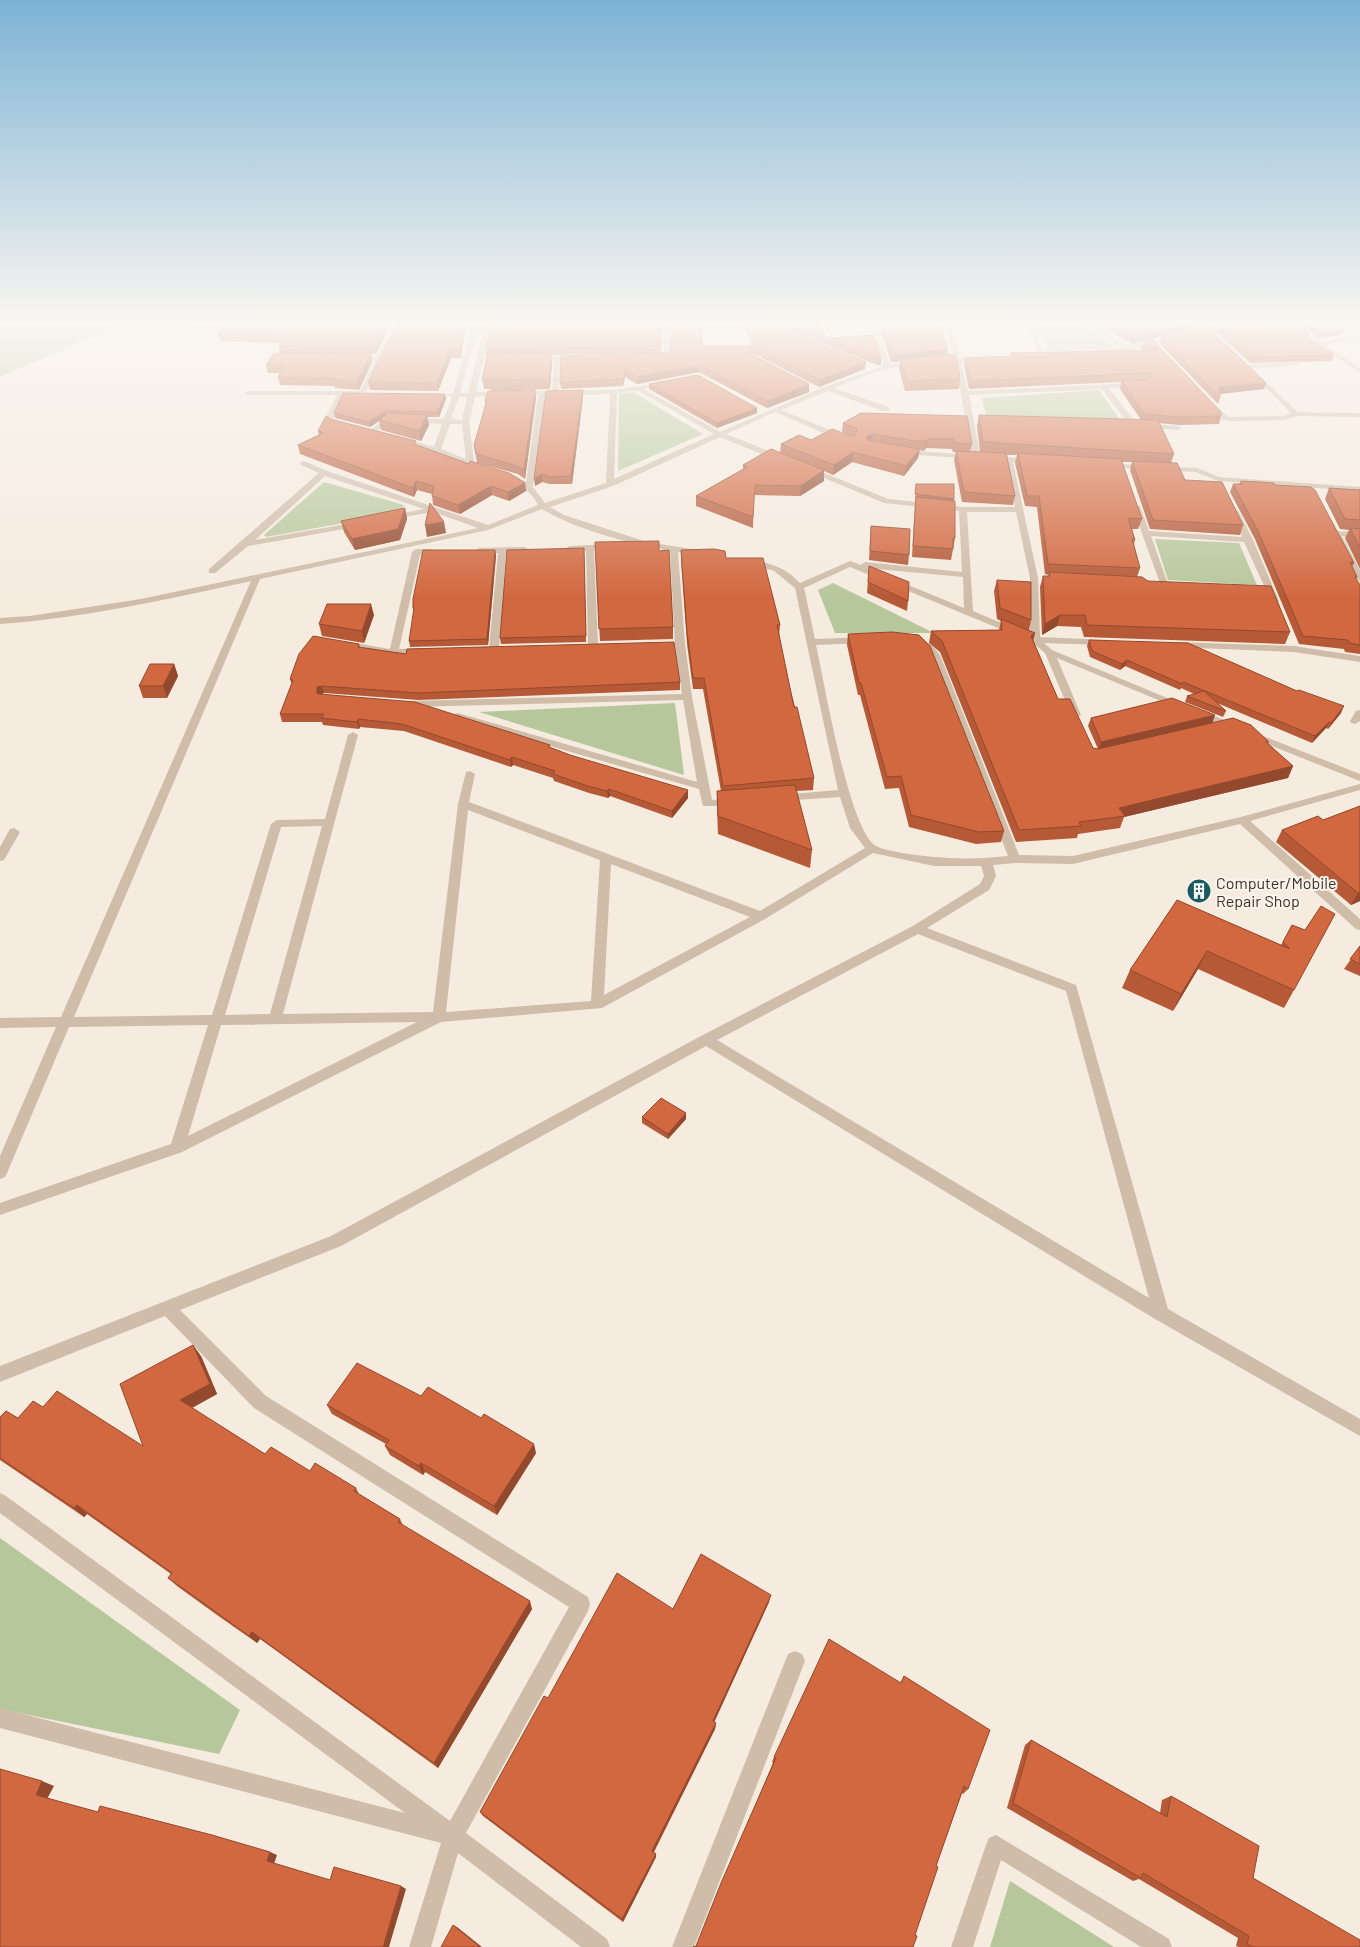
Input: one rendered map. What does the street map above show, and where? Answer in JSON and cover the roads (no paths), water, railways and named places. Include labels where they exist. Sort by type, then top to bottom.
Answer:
[{"type":"street","points":[[330,416],[329,419],[336,424],[353,428]]},
{"type":"street","points":[[437,450],[449,416]]},
{"type":"street","points":[[467,416],[465,422],[471,465]]},
{"type":"street","points":[[529,487],[539,416]]},
{"type":"street","points":[[610,484],[613,416]]},
{"type":"street","points":[[687,416],[719,434],[790,462]]},
{"type":"street","points":[[0,621],[30,619],[141,602],[258,577],[416,548],[488,528],[543,506],[610,484],[760,416]]},
{"type":"street","points":[[790,416],[851,441]]},
{"type":"street","points":[[970,416],[976,457]]},
{"type":"street","points":[[1127,416],[1133,424]]},
{"type":"street","points":[[1222,416],[1230,419],[1284,418],[1290,416]]},
{"type":"street","points":[[961,419],[980,420]]},
{"type":"street","points":[[371,432],[387,420],[465,422]]},
{"type":"street","points":[[1123,424],[1177,428]]},
{"type":"street","points":[[362,430],[437,450],[471,465],[514,478],[529,487],[538,496],[543,506],[561,516],[646,544],[713,556]]},
{"type":"street","points":[[895,451],[1037,461]]},
{"type":"street","points":[[1009,459],[1020,510],[1039,578],[1035,640]]},
{"type":"street","points":[[304,463],[324,473],[488,528]]},
{"type":"street","points":[[1094,464],[1124,470],[1197,470],[1218,479],[1313,489],[1360,489]]},
{"type":"street","points":[[799,466],[888,501],[963,509],[1020,510]]},
{"type":"street","points":[[212,571],[324,473]]},
{"type":"street","points":[[1218,479],[1222,488]]},
{"type":"street","points":[[1134,499],[1145,532],[1169,584],[1154,584]]},
{"type":"street","points":[[1231,505],[1249,540],[1266,591],[1278,608]]},
{"type":"street","points":[[963,509],[969,613]]},
{"type":"street","points":[[377,520],[434,510]]},
{"type":"street","points":[[245,544],[368,522]]},
{"type":"street","points":[[1359,576],[1334,529],[1360,535]]},
{"type":"street","points":[[1145,532],[1249,540]]},
{"type":"street","points":[[560,549],[646,544]]},
{"type":"street","points":[[416,548],[444,552]]},
{"type":"street","points":[[394,652],[416,548]]},
{"type":"street","points":[[590,548],[593,646]]},
{"type":"street","points":[[674,549],[675,644],[707,804],[746,801]]},
{"type":"street","points":[[473,551],[531,550]]},
{"type":"street","points":[[494,649],[502,551]]},
{"type":"street","points":[[742,560],[776,567],[793,579],[799,587],[844,792],[856,828],[863,840],[872,848],[894,855],[934,862],[986,862],[1015,859],[1073,860],[1242,820],[1360,787]]},
{"type":"street","points":[[799,587],[850,564],[967,575]]},
{"type":"street","points":[[850,564],[1035,640],[1049,652],[1360,778]]},
{"type":"street","points":[[0,1174],[64,1022],[258,577]]},
{"type":"street","points":[[812,642],[875,640]]},
{"type":"street","points":[[912,640],[929,647],[935,655],[1015,859]]},
{"type":"street","points":[[1035,640],[1115,643]]},
{"type":"street","points":[[338,642],[394,652],[434,651]]},
{"type":"street","points":[[1164,644],[1292,645],[1360,659]]},
{"type":"street","points":[[1049,652],[1079,721]]},
{"type":"street","points":[[401,704],[687,697]]},
{"type":"street","points":[[419,705],[704,787]]},
{"type":"street","points":[[1208,729],[1228,725]]},
{"type":"street","points":[[275,1019],[353,735]]},
{"type":"street","points":[[439,1017],[463,804],[470,774]]},
{"type":"street","points":[[766,799],[844,792]]},
{"type":"street","points":[[463,804],[761,916]]},
{"type":"street","points":[[1242,820],[1358,923]]},
{"type":"street","points":[[177,1148],[277,824],[328,822]]},
{"type":"street","points":[[0,857],[14,832]]},
{"type":"street","points":[[0,1023],[439,1017],[597,1005],[761,916],[872,848]]},
{"type":"street","points":[[597,1005],[606,857]]},
{"type":"street","points":[[0,1374],[336,1241],[706,1040],[917,929],[985,887],[990,876],[986,862]]},
{"type":"street","points":[[917,929],[1072,988],[1161,1314]]},
{"type":"street","points":[[0,1209],[177,1148],[439,1017]]},
{"type":"street","points":[[706,1040],[1161,1314],[1360,1428]]},
{"type":"street","points":[[167,1308],[260,1402],[581,1604],[453,1836],[420,1947]]},
{"type":"street","points":[[0,1502],[453,1836],[599,1947]]},
{"type":"street","points":[[683,1947],[795,1661]]},
{"type":"street","points":[[0,1718],[453,1836]]},
{"type":"street","points":[[962,1947],[996,1845],[1161,1947]]},
{"type":"place","name":"Computer/Mobile Repair Shop","points":[[1199,891]]}]
